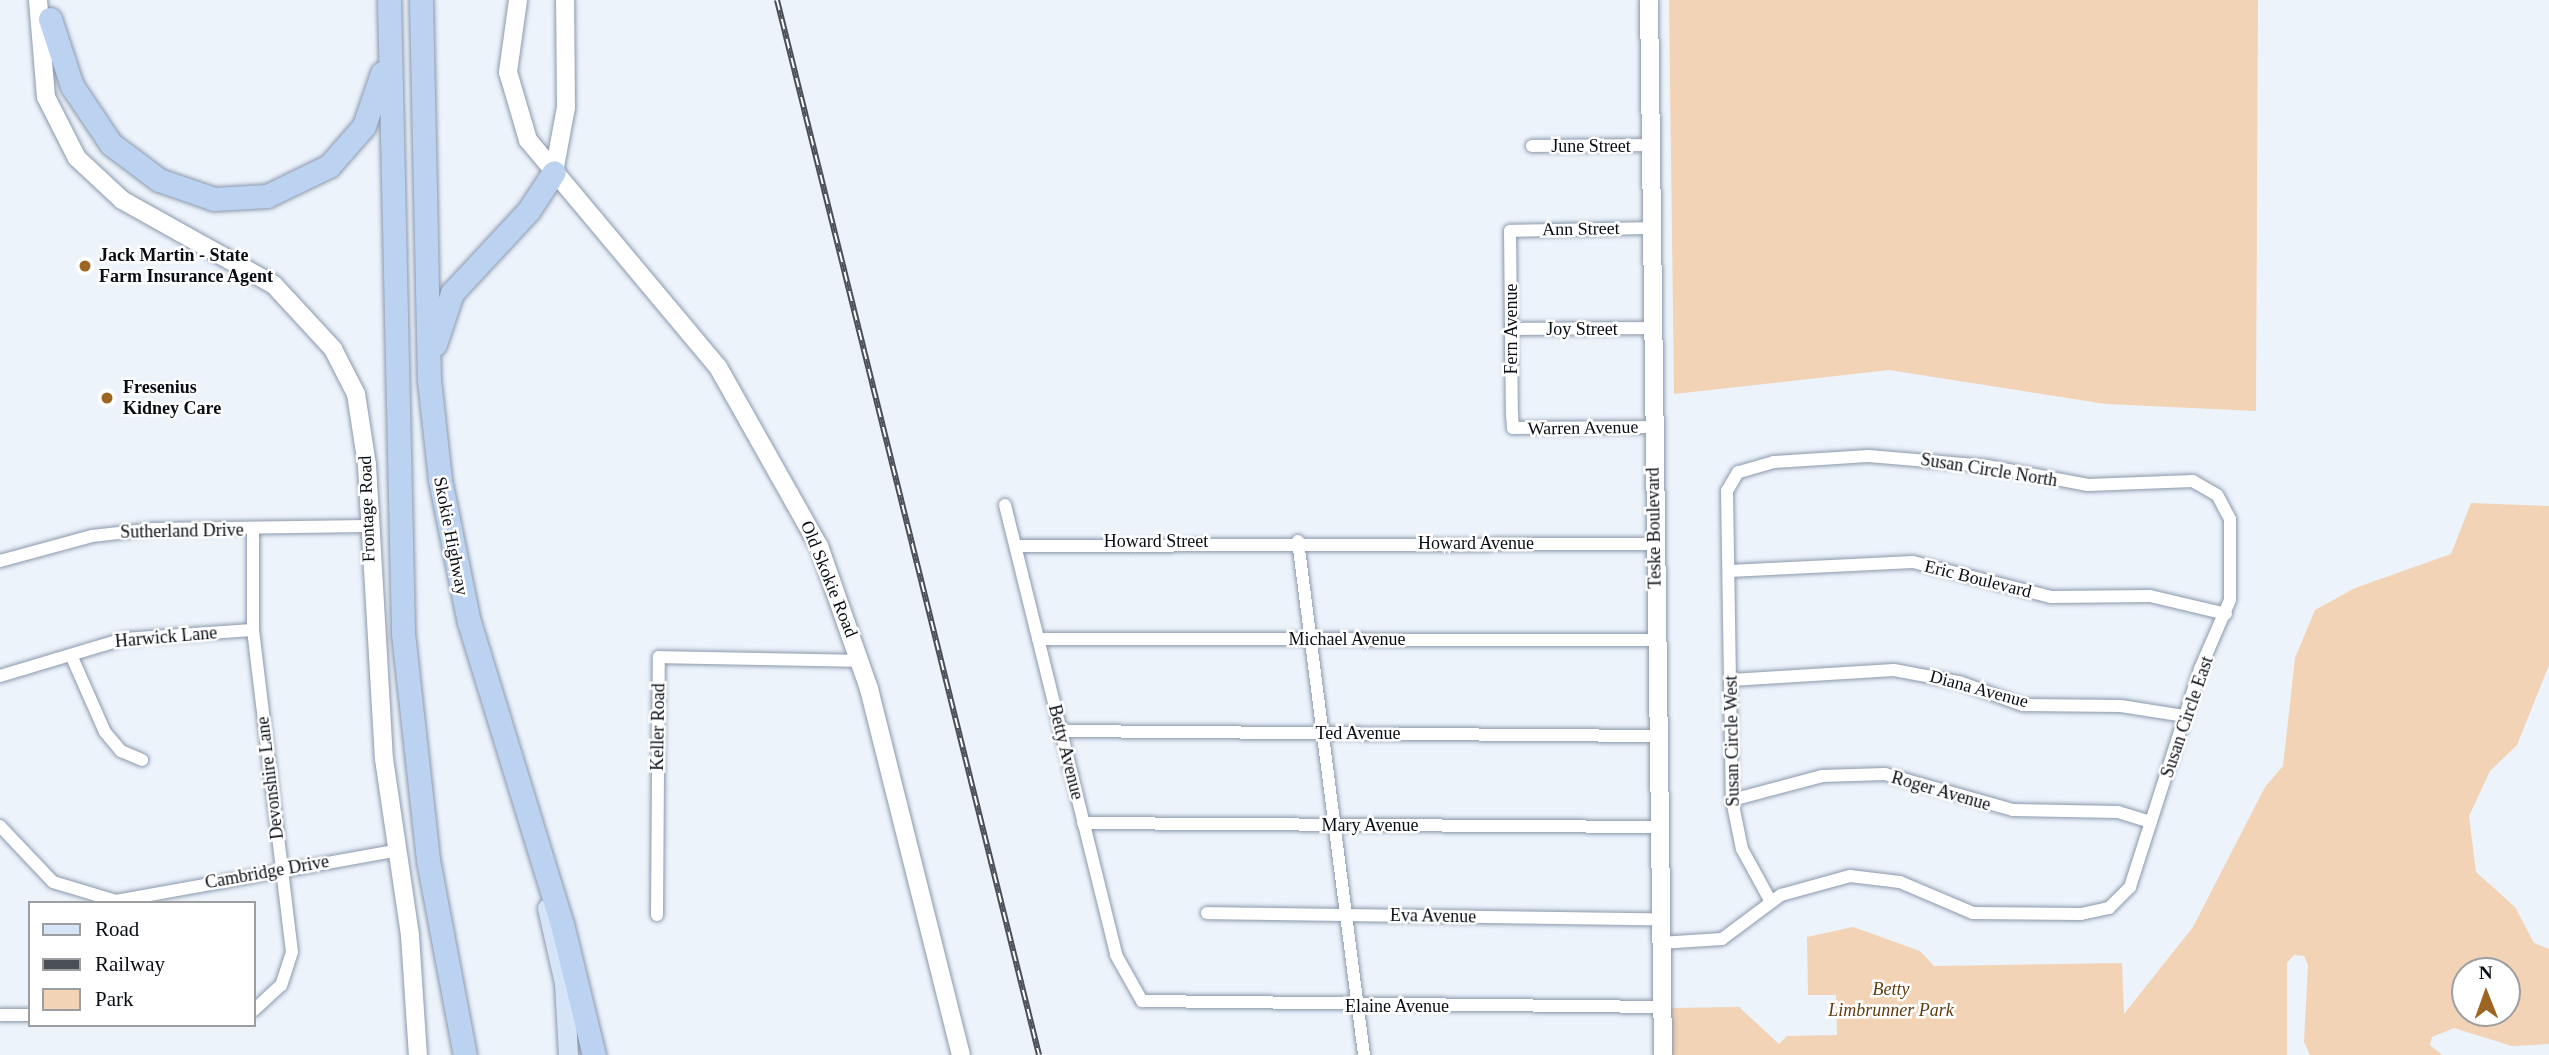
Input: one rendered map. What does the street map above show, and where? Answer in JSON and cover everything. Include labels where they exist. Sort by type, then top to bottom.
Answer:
[{"type":"highway","name":"Skokie Highway","points":[[421,0],[427,342],[440,480],[469,622],[594,1055]]},
{"type":"highway","points":[[46,6],[72,86],[111,144],[159,180],[230,200],[297,186],[348,147],[377,94],[389,9]]},
{"type":"highway","points":[[389,9],[404,633],[426,848],[465,1055]]},
{"type":"highway","points":[[440,480],[435,344],[445,309],[467,273],[513,228],[554,172]]},
{"type":"main road","points":[[521,798],[564,984],[568,1055]]},
{"type":"main road","points":[[458,1024],[460,1055]]},
{"type":"street","name":"Old Skokie Road","points":[[519,0],[508,50],[510,94],[528,140],[696,337],[739,398],[819,546],[861,662],[961,1055]]},
{"type":"street","points":[[554,172],[566,107],[565,0]]},
{"type":"street","name":"Teske Boulevard","points":[[1649,0],[1657,827],[1663,1055]]},
{"type":"street","name":"Frontage Road","points":[[46,6],[52,106],[65,138],[99,182],[274,285],[333,349],[363,425],[368,526],[395,852],[410,936],[418,1055]]},
{"type":"street","name":"June Street","points":[[1532,146],[1650,145]]},
{"type":"street","name":"Ann Street","points":[[1510,230],[1651,228]]},
{"type":"street","name":"Fern Avenue","points":[[1510,230],[1513,428]]},
{"type":"street","name":"Joy Street","points":[[1511,329],[1652,328]]},
{"type":"street","name":"Warren Avenue","points":[[1513,428],[1653,427]]},
{"type":"street","name":"Susan Circle North","points":[[1729,572],[1730,482],[1748,467],[1774,462],[1868,456],[1987,466],[2088,485],[2193,481],[2217,495],[2230,519],[2226,614]]},
{"type":"street","name":"Betty Avenue","points":[[1005,505],[1116,954],[1135,995]]},
{"type":"street","name":"Sutherland Drive","points":[[0,561],[118,532],[368,526]]},
{"type":"street","name":"Devonshire Lane","points":[[253,530],[253,630],[281,867],[289,969],[274,996],[256,1009]]},
{"type":"street","points":[[1298,541],[1364,1055]]},
{"type":"street","name":"Howard Avenue","points":[[1298,541],[1654,544]]},
{"type":"street","name":"Howard Street","points":[[1016,546],[1298,541]]},
{"type":"street","name":"Eric Boulevard","points":[[1729,572],[1913,562],[2051,597],[2150,596],[2226,614]]},
{"type":"street","name":"Susan Circle West","points":[[1729,572],[1732,800],[1742,849],[1771,902]]},
{"type":"street","name":"Susan Circle East","points":[[1660,943],[1722,939],[1771,902],[1802,886],[1850,876],[1900,882],[1973,913],[2096,912],[2130,887],[2185,716],[2226,614]]},
{"type":"street","name":"Harwick Lane","points":[[0,676],[123,639],[253,630]]},
{"type":"street","name":"Michael Avenue","points":[[1038,639],[1656,640]]},
{"type":"street","points":[[71,655],[105,732],[121,751],[142,760]]},
{"type":"street","name":"Keller Road","points":[[657,915],[659,657],[861,662]]},
{"type":"street","name":"Diana Avenue","points":[[1731,680],[1894,670],[1959,682],[2023,705],[2121,706],[2185,716]]},
{"type":"street","name":"Ted Avenue","points":[[1060,731],[1656,736]]},
{"type":"street","name":"Roger Avenue","points":[[1732,800],[1822,776],[1885,774],[2013,810],[2118,813],[2151,822]]},
{"type":"street","name":"Mary Avenue","points":[[1083,824],[1657,827]]},
{"type":"street","name":"Cambridge Drive","points":[[0,826],[43,875],[97,899],[147,898],[281,867],[395,852]]},
{"type":"street","name":"Eva Avenue","points":[[1207,913],[1660,919]]},
{"type":"street","name":"Elaine Avenue","points":[[1135,995],[1160,1004],[1662,1007]]},
{"type":"street","points":[[0,1015],[28,1015]]},
{"type":"green space","points":[[1669,0],[2258,0],[2256,411],[2106,404],[1889,370],[1674,394]]},
{"type":"green space","name":"Betty Limbrunner Park","points":[[2471,503],[2549,506],[2549,665],[2517,745],[2490,771],[2469,816],[2476,872],[2515,907],[2534,943],[2549,949],[2549,1044],[2512,1046],[2454,1028],[2432,1037],[2430,1045],[2442,1055],[2310,1055],[2304,1042],[2308,965],[2304,956],[2294,955],[2287,963],[2287,1055],[1668,1055],[1668,1008],[1739,1007],[1779,1044],[1787,1036],[1837,1035],[1836,995],[1808,995],[1807,937],[1853,927],[1920,951],[1934,966],[2122,963],[2124,1014],[2193,927],[2265,787],[2283,766],[2295,658],[2315,610],[2355,588],[2451,554]]},
{"type":"railway","points":[[777,0],[1039,1055]]},
{"type":"place","name":"Jack Martin - State Farm Insurance Agent","points":[[85,266]]},
{"type":"place","name":"Fresenius Kidney Care","points":[[107,398]]}]
